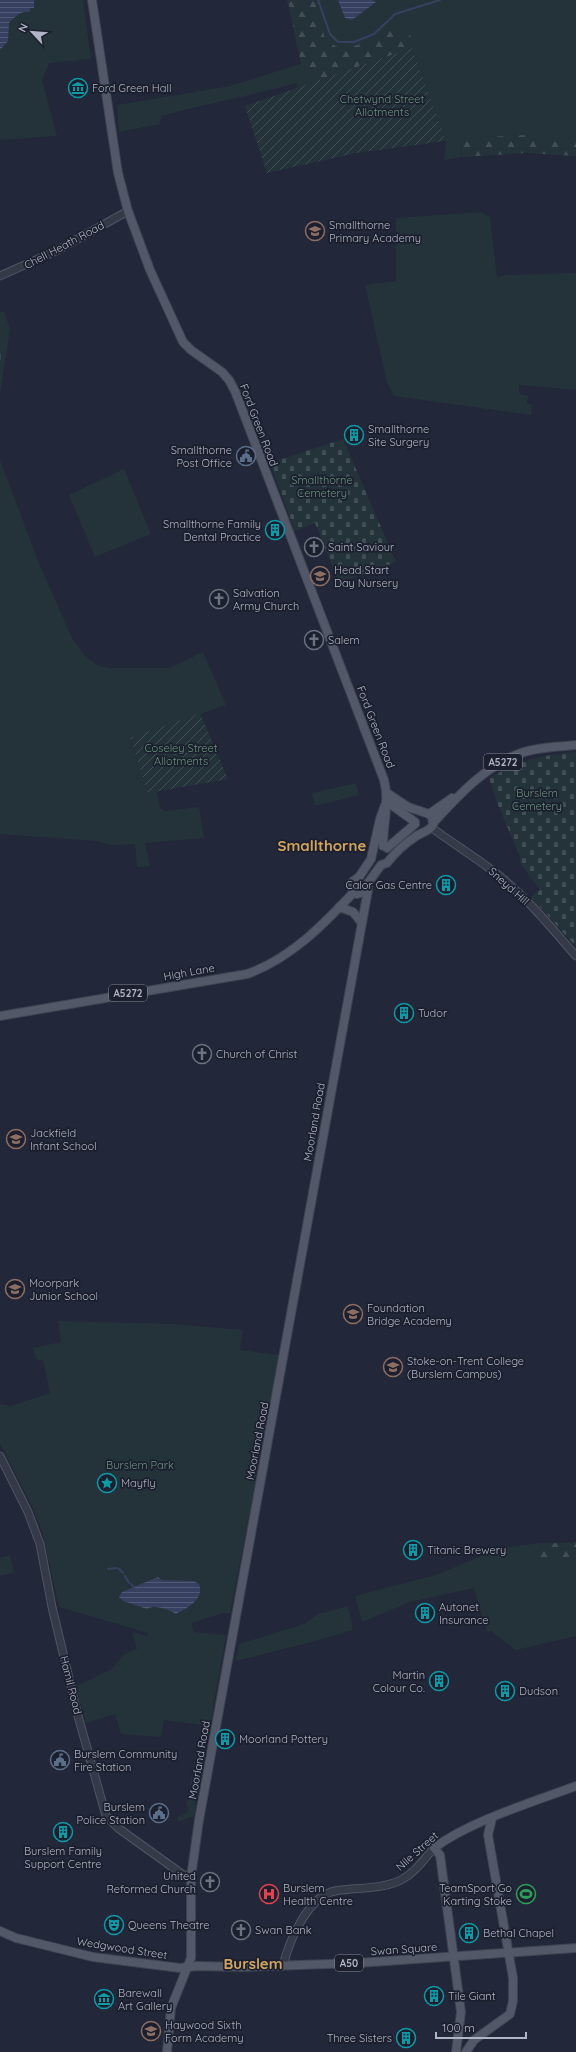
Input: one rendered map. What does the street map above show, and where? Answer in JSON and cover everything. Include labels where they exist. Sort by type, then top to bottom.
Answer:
[{"type":"main road","name":"Ford Green Road","points":[[92,0],[97,24],[110,123],[128,211],[155,285],[183,342],[191,350],[222,372],[229,380],[235,391],[380,770],[387,797],[387,816],[383,831],[382,847]]},
{"type":"main road","name":"A5272","points":[[468,787],[425,813],[417,816],[415,823],[382,847],[371,852],[371,859],[359,877],[352,882],[356,893],[364,893],[381,865],[387,863],[391,856],[433,825],[468,787],[484,773],[520,754],[544,748],[576,745]]},
{"type":"main road","points":[[387,797],[425,813],[433,825]]},
{"type":"main road","points":[[387,797],[415,823],[418,829],[423,832]]},
{"type":"main road","points":[[382,847],[391,856]]},
{"type":"main road","points":[[371,859],[374,863],[381,865]]},
{"type":"main road","points":[[359,877],[364,878],[368,886]]},
{"type":"main road","name":"Moorland Road","points":[[168,2052],[171,2008],[187,1968],[192,1950],[191,1877],[199,1820],[368,886]]},
{"type":"main road","name":"Moorland Road","points":[[356,893],[361,920]]},
{"type":"main road","name":"High Lane","points":[[0,1016],[247,974],[275,963],[328,920],[339,907],[356,893]]},
{"type":"main road","points":[[339,907],[353,912],[361,920]]},
{"type":"main road","name":"Nile Street","points":[[434,1848],[446,1839],[478,1824],[576,1786]]},
{"type":"main road","points":[[488,1835],[492,1818]]},
{"type":"main road","points":[[466,2052],[474,2040],[507,2017],[512,2010],[513,1978],[488,1835],[485,1829],[478,1824]]},
{"type":"main road","points":[[434,1848],[440,1855],[461,2012],[456,2052]]},
{"type":"main road","name":"Wedgwood Street","points":[[0,1931],[32,1942],[93,1957],[187,1968]]},
{"type":"main road","name":"A50","points":[[454,1956],[576,1948]]},
{"type":"main road","name":"Swan Square","points":[[187,1968],[197,1966],[243,1967],[358,1963],[454,1956]]},
{"type":"street","name":"Chell Heath Road","points":[[0,276],[56,252],[128,211]]},
{"type":"street","name":"Sneyd Hill","points":[[433,825],[503,879],[538,912],[576,956]]},
{"type":"street","name":"Hamil Road","points":[[0,1456],[28,1512],[40,1544],[52,1607],[78,1716],[106,1816],[122,1831],[182,1874],[191,1877]]},
{"type":"street","name":"Nile Street","points":[[283,1966],[296,1932],[313,1903],[327,1893],[388,1885],[406,1877],[434,1848]]},
{"type":"green space","points":[[0,0],[83,0],[91,59],[49,63],[42,80],[57,136],[0,140]]},
{"type":"green space","points":[[287,0],[576,0],[576,137],[538,140],[526,135],[461,138],[461,157],[444,160],[446,141],[412,48],[298,89],[296,83],[195,107],[162,116],[159,124],[119,132],[117,105],[230,86],[301,64]]},
{"type":"green space","points":[[288,0],[321,0],[324,8],[320,17],[325,40],[339,48],[354,46],[375,39],[396,19],[396,30],[400,36],[410,35],[413,42],[412,48],[317,81],[301,64]]},
{"type":"green space","name":"Chetwynd Street Allotments","points":[[412,48],[446,141],[356,153],[267,173],[245,106]]},
{"type":"green space","points":[[526,135],[538,140],[576,137],[576,156],[525,153],[462,157],[461,138]]},
{"type":"green space","points":[[481,212],[490,217],[497,278],[505,275],[576,273],[576,390],[519,385],[520,394],[528,396],[527,403],[532,405],[531,415],[394,396],[387,383],[365,285],[396,281],[396,218]]},
{"type":"green space","points":[[4,311],[10,329],[0,394],[0,312]]},
{"type":"green space","name":"Smallthorne Cemetery","points":[[343,439],[396,562],[339,583],[315,523],[295,531],[270,463]]},
{"type":"green space","points":[[0,460],[38,561],[72,638],[85,656],[99,666],[109,668],[170,668],[203,652],[226,705],[130,739],[148,792],[157,792],[160,808],[165,811],[199,807],[204,838],[145,843],[150,866],[137,867],[135,844],[111,845],[96,841],[0,834]]},
{"type":"green space","points":[[124,469],[151,534],[95,557],[69,495]]},
{"type":"green space","name":"Coseley Street Allotments","points":[[200,713],[228,779],[148,793],[130,738]]},
{"type":"green space","name":"Burslem Cemetery","points":[[576,752],[576,947],[531,897],[540,890],[520,863],[520,857],[498,805],[489,778],[511,767],[541,757]]},
{"type":"green space","points":[[356,783],[359,795],[315,806],[312,793]]},
{"type":"green space","name":"Burslem Park","points":[[58,1321],[173,1324],[243,1330],[240,1350],[280,1355],[230,1613],[223,1613],[192,1623],[193,1632],[226,1635],[210,1726],[164,1720],[161,1737],[121,1734],[115,1714],[86,1723],[76,1687],[112,1669],[123,1655],[137,1649],[132,1632],[148,1636],[148,1633],[59,1607],[42,1531],[33,1508],[0,1444],[0,1404],[11,1406],[50,1393],[43,1361],[36,1359],[33,1348],[61,1342]]},
{"type":"green space","points":[[576,1542],[576,1636],[516,1650],[491,1631],[487,1632],[474,1588],[410,1602],[362,1622],[355,1596],[436,1575],[500,1548],[541,1543],[551,1545]]},
{"type":"green space","points":[[576,1542],[576,1557],[557,1557],[537,1561],[536,1544]]},
{"type":"green space","points":[[10,1555],[14,1573],[0,1576],[0,1558]]},
{"type":"green space","points":[[348,1606],[353,1630],[236,1661],[239,1644],[304,1624],[318,1614]]},
{"type":"green space","points":[[192,1769],[202,1770],[199,1787],[194,1790],[193,1797],[196,1802],[194,1816],[178,1822],[178,1817],[187,1813],[189,1809],[186,1804],[190,1792],[191,1778],[195,1775]]},
{"type":"water","points":[[0,0],[34,0],[34,8],[30,8],[30,12],[18,14],[9,23],[8,41],[0,50]]},
{"type":"water","points":[[338,0],[372,0],[376,2],[352,20],[345,18]]},
{"type":"water","points":[[158,1577],[162,1580],[194,1581],[199,1584],[200,1589],[197,1599],[176,1614],[158,1607],[147,1609],[123,1601],[119,1597],[122,1592]]},
{"type":"waterway","points":[[318,0],[330,34],[338,42],[354,42],[374,34],[395,14],[440,0]]},
{"type":"waterway","points":[[0,354],[0,359]]},
{"type":"waterway","points":[[108,1569],[117,1568]]},
{"type":"waterway","points":[[119,1569],[123,1573]]},
{"type":"waterway","points":[[125,1576],[129,1583]]},
{"type":"waterway","points":[[131,1584],[134,1587]]},
{"type":"place","name":"Ford Green Hall","points":[[78,88]]},
{"type":"place","name":"Smallthorne Primary Academy","points":[[315,231]]},
{"type":"place","name":"Smallthorne Site Surgery","points":[[354,435]]},
{"type":"place","name":"Smallthorne Post Office","points":[[246,456]]},
{"type":"place","name":"Smallthorne Family Dental Practice","points":[[275,530]]},
{"type":"place","name":"Saint Saviour","points":[[314,547]]},
{"type":"place","name":"Head Start Day Nursery","points":[[320,576]]},
{"type":"place","name":"Salvation Army Church","points":[[219,599]]},
{"type":"place","name":"Salem","points":[[314,640]]},
{"type":"place","name":"Calor Gas Centre","points":[[446,885]]},
{"type":"place","name":"Tudor","points":[[404,1013]]},
{"type":"place","name":"Church of Christ","points":[[202,1054]]},
{"type":"place","name":"Jackfield Infant School","points":[[16,1139]]},
{"type":"place","name":"Moorpark Junior School","points":[[15,1289]]},
{"type":"place","name":"Foundation Bridge Academy","points":[[353,1314]]},
{"type":"place","name":"Stoke-on-Trent College (Burslem Campus)","points":[[393,1367]]},
{"type":"place","name":"Mayfly","points":[[107,1483]]},
{"type":"place","name":"Titanic Brewery","points":[[413,1550]]},
{"type":"place","name":"Autonet Insurance","points":[[425,1613]]},
{"type":"place","name":"Martin Colour Co.","points":[[439,1681]]},
{"type":"place","name":"Dudson","points":[[505,1691]]},
{"type":"place","name":"Moorland Pottery","points":[[225,1739]]},
{"type":"place","name":"Burslem Community Fire Station","points":[[60,1760]]},
{"type":"place","name":"Burslem Police Station","points":[[159,1813]]},
{"type":"place","name":"Burslem Family Support Centre","points":[[63,1832]]},
{"type":"place","name":"United Reformed Church","points":[[210,1882]]},
{"type":"place","name":"Burslem Health Centre","points":[[269,1894]]},
{"type":"place","name":"TeamSport Go Karting Stoke","points":[[526,1894]]},
{"type":"place","name":"Queens Theatre","points":[[114,1925]]},
{"type":"place","name":"Swan Bank","points":[[241,1930]]},
{"type":"place","name":"Bethal Chapel","points":[[469,1933]]},
{"type":"place","name":"Tile Giant","points":[[434,1996]]},
{"type":"place","name":"Barewall Art Gallery","points":[[104,1999]]},
{"type":"place","name":"Haywood Sixth Form Academy","points":[[151,2031]]},
{"type":"place","name":"Three Sisters","points":[[406,2038]]},
{"type":"district","name":"Smallthorne","points":[[322,846]]},
{"type":"district","name":"Burslem","points":[[253,1964]]}]
